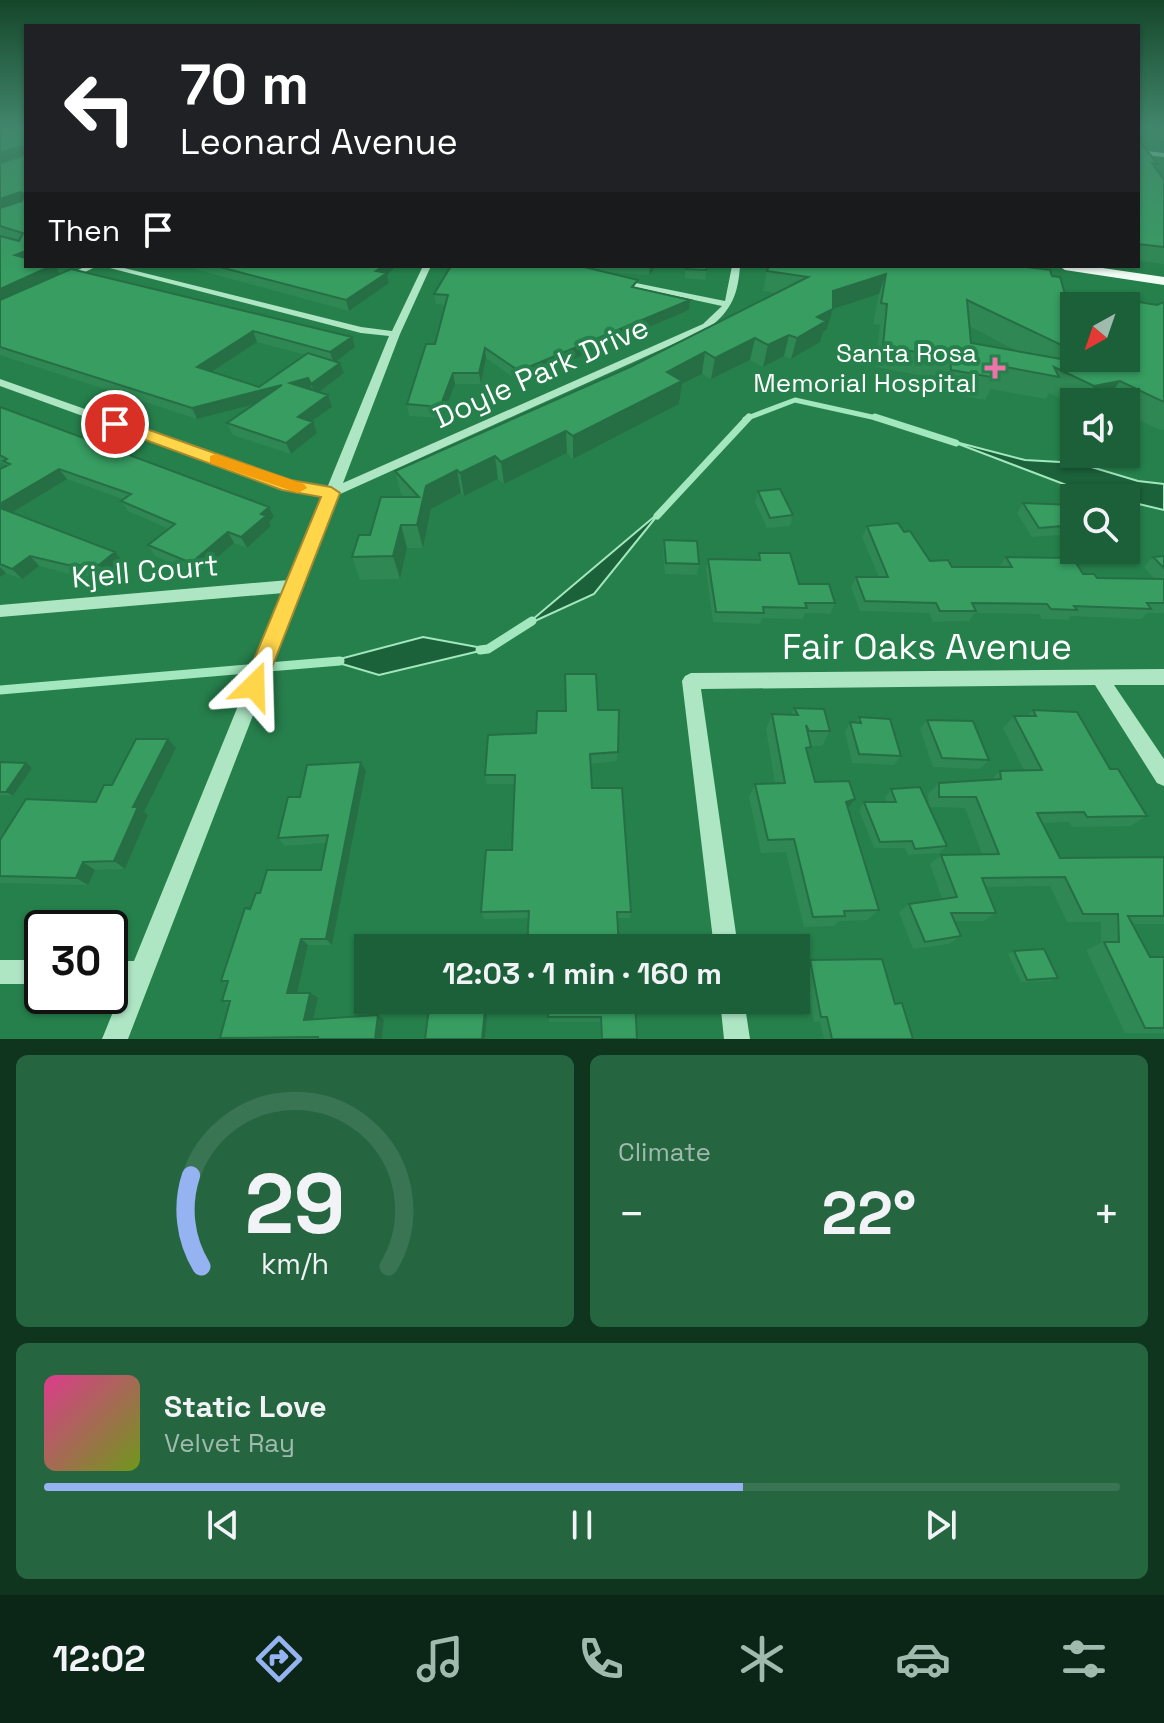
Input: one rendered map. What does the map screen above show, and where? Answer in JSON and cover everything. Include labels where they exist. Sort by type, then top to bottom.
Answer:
[{"type":"main road","points":[[1078,268],[1164,281]]},
{"type":"street","points":[[55,283],[89,268]]},
{"type":"street","points":[[114,268],[361,330],[395,334]]},
{"type":"street","points":[[115,1039],[395,334],[426,268]]},
{"type":"street","points":[[608,279],[728,305],[734,295],[736,268]]},
{"type":"street","name":"Doyle Park Drive","points":[[331,493],[706,326],[728,305]]},
{"type":"street","points":[[0,382],[289,486],[331,493]]},
{"type":"street","name":"Kjell Court","points":[[0,611],[292,593]]},
{"type":"street","points":[[1099,677],[1164,776]]},
{"type":"street","name":"Fair Oaks Avenue","points":[[724,934],[691,681],[1164,677]]},
{"type":"street","points":[[0,972],[24,972]]},
{"type":"street","points":[[128,973],[141,973]]},
{"type":"street","points":[[734,1014],[737,1039]]},
{"type":"shaded area","points":[[948,440],[1025,460],[1060,462],[1060,468],[1095,468],[1138,481],[1164,484],[1164,510],[1140,504],[1140,484],[1064,484]]},
{"type":"shaded area","points":[[661,511],[594,594],[526,625]]},
{"type":"shaded area","points":[[423,637],[488,649],[379,675],[332,661]]},
{"type":"building","points":[[0,175],[24,175],[24,194],[20,192],[0,199]]},
{"type":"building","points":[[1140,175],[1161,175],[1164,180],[1164,247],[1140,244]]},
{"type":"building","points":[[24,194],[24,252],[15,255],[24,257],[24,268],[47,268],[0,289],[0,236],[19,241],[23,233],[0,226],[0,208],[22,201]]},
{"type":"building","points":[[224,268],[380,268],[376,271],[387,273],[346,300]]},
{"type":"building","points":[[450,268],[588,268],[638,280],[632,287],[690,300],[519,371],[485,348],[479,373],[453,373],[440,407],[407,404],[426,344],[435,344],[448,295],[434,294]]},
{"type":"building","points":[[768,268],[1050,270],[1052,276],[1060,277],[1064,292],[1060,292],[1060,344],[967,300],[971,343],[1060,359],[1060,370],[1054,367],[1059,377],[995,365],[997,378],[951,370],[950,358],[883,346],[887,304],[881,303],[886,274],[833,291],[833,309],[817,317],[826,321],[797,338],[789,335],[768,345],[755,338],[715,358],[705,352],[667,372],[682,381],[573,436],[566,431],[501,462],[495,456],[426,486],[417,525],[401,525],[393,556],[352,557],[359,535],[370,535],[381,497],[419,497],[395,471],[632,366],[808,277],[767,271]]},
{"type":"building","points":[[71,269],[352,337],[330,352],[253,331],[197,367],[259,387],[308,353],[340,363],[311,384],[308,378],[290,383],[328,395],[298,417],[313,422],[286,443],[227,423],[282,385],[192,408],[0,347],[0,300]]},
{"type":"building","points":[[1140,302],[1157,305],[1164,302],[1164,402],[1120,381],[1094,386],[1065,372],[1140,372]]},
{"type":"building","points":[[0,407],[269,507],[261,514],[266,516],[241,537],[228,532],[191,563],[148,545],[175,524],[121,501],[131,494],[59,469],[0,504],[0,469],[10,464],[3,461],[7,459],[0,455]]},
{"type":"building","points":[[780,489],[793,515],[770,518],[758,491]]},
{"type":"building","points":[[1023,503],[1060,504],[1060,526],[1039,528]]},
{"type":"building","points":[[0,508],[115,552],[99,565],[68,565],[30,556],[12,569],[0,564]]},
{"type":"building","points":[[898,523],[904,532],[910,531],[930,561],[948,560],[952,567],[1012,567],[1006,557],[1060,558],[1060,564],[1077,564],[1083,574],[1094,574],[1097,578],[1164,579],[1164,603],[1147,603],[1151,609],[1074,606],[1077,610],[1051,609],[1047,604],[972,603],[976,611],[940,611],[936,603],[865,601],[856,577],[888,577],[867,526]]},
{"type":"building","points":[[664,540],[697,541],[699,564],[666,563]]},
{"type":"building","points":[[759,553],[790,553],[799,584],[829,584],[835,603],[805,603],[807,608],[763,607],[764,613],[716,612],[708,559],[760,560]]},
{"type":"building","points":[[1164,556],[1164,568],[1153,557]]},
{"type":"building","points":[[565,674],[596,674],[598,710],[619,710],[618,752],[590,754],[592,788],[622,788],[631,912],[617,912],[618,934],[528,934],[529,911],[481,912],[486,850],[512,850],[515,775],[485,775],[488,735],[536,733],[537,711],[566,711]]},
{"type":"building","points":[[794,708],[824,709],[830,731],[809,731],[806,725],[811,747],[806,748],[815,782],[849,781],[855,799],[846,802],[879,910],[844,911],[845,916],[813,917],[794,839],[768,840],[755,784],[785,783],[772,714],[798,715]]},
{"type":"building","points":[[1033,710],[1077,712],[1110,769],[1118,769],[1147,816],[1087,817],[1084,812],[1037,813],[1060,858],[1164,857],[1164,916],[1128,916],[1150,957],[1164,957],[1164,1028],[1145,1028],[1104,942],[1119,942],[1118,914],[1083,914],[1065,877],[982,878],[996,913],[951,913],[961,936],[925,942],[909,904],[957,897],[941,855],[999,854],[976,797],[939,797],[939,783],[1001,779],[1000,771],[1042,770],[1014,716],[1036,716]]},
{"type":"building","points":[[859,717],[890,719],[901,756],[859,754],[850,722],[861,723]]},
{"type":"building","points":[[927,720],[973,721],[989,760],[942,758]]},
{"type":"building","points":[[136,739],[168,739],[133,807],[138,807],[114,861],[83,862],[76,878],[0,876],[0,840],[26,799],[96,802],[104,785],[112,785]]},
{"type":"building","points":[[0,762],[26,763],[6,792],[0,792]]},
{"type":"building","points":[[361,762],[326,939],[301,939],[287,993],[310,993],[304,1020],[378,1015],[375,1039],[220,1038],[230,1001],[222,1001],[228,981],[221,981],[245,908],[250,909],[256,893],[260,893],[267,870],[321,870],[328,835],[278,838],[288,797],[300,797],[307,765]]},
{"type":"building","points":[[920,787],[947,846],[915,849],[912,841],[880,842],[864,802],[896,802],[891,789]]},
{"type":"building","points":[[1044,949],[1058,978],[1027,980],[1014,951]]},
{"type":"building","points":[[882,959],[895,1004],[902,1003],[913,1039],[832,1039],[827,1017],[821,1017],[810,960]]},
{"type":"building","points":[[428,1014],[485,1014],[482,1039],[425,1039]]},
{"type":"building","points":[[548,1014],[636,1014],[637,1039],[602,1039],[601,1017],[548,1017]]},
{"type":"waterway","points":[[748,418],[795,400],[881,419]]},
{"type":"waterway","points":[[875,417],[956,443]]},
{"type":"waterway","points":[[657,516],[748,418]]},
{"type":"waterway","points":[[480,650],[488,649],[532,621]]},
{"type":"waterway","points":[[0,690],[340,661]]},
{"type":"slow traffic","points":[[216,460],[298,488]]},
{"type":"place","name":"Santa Rosa Memorial Hospital","points":[[995,368]]},
{"type":"route","points":[[115,424],[289,486],[331,493],[254,686]]}]
